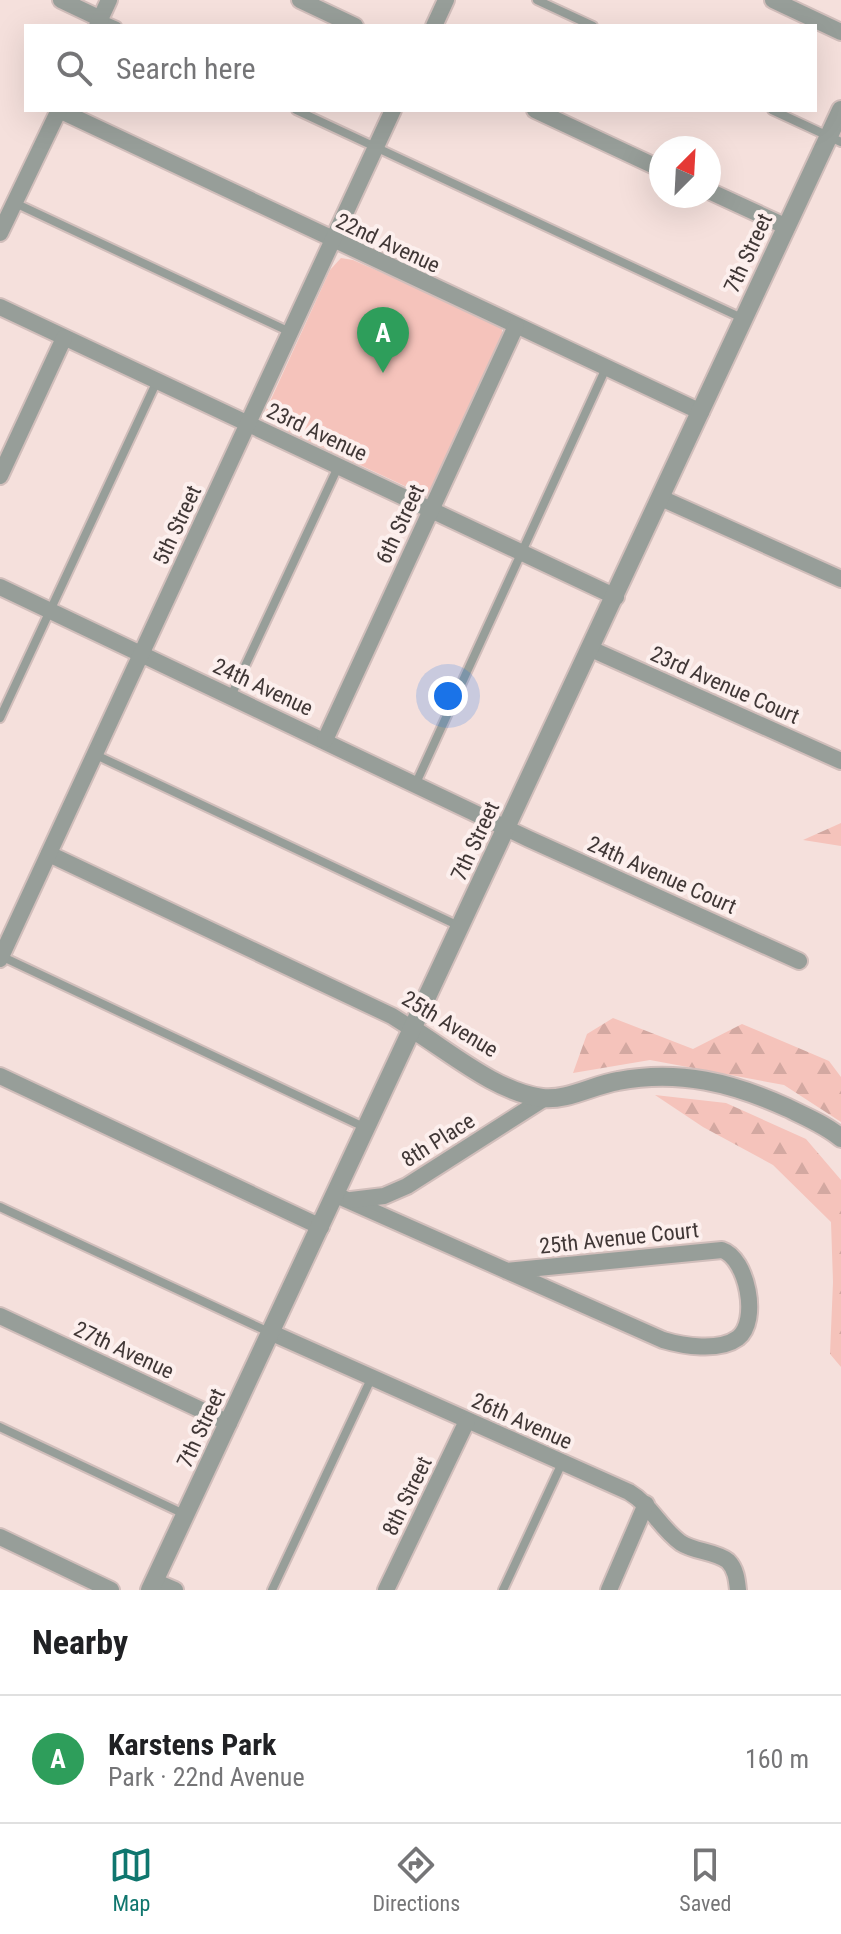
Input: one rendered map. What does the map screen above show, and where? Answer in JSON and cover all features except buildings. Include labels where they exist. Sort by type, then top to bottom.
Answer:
[{"type":"street","points":[[61,0],[99,22],[109,0]]},
{"type":"street","points":[[300,0],[351,24]]},
{"type":"street","points":[[435,24],[446,0]]},
{"type":"street","points":[[773,0],[841,32]]},
{"type":"street","name":"7th Street","points":[[152,1585],[321,1227],[342,1197],[368,1129],[744,319],[787,227],[835,139],[841,110]]},
{"type":"street","points":[[0,233],[58,112]]},
{"type":"street","name":"22nd Avenue","points":[[63,112],[701,412]]},
{"type":"street","name":"5th Street","points":[[1,958],[392,112]]},
{"type":"street","points":[[539,112],[649,163]]},
{"type":"street","points":[[721,197],[787,227]]},
{"type":"street","name":"23rd Avenue","points":[[0,307],[616,597]]},
{"type":"street","name":"6th Street","points":[[325,740],[516,326]]},
{"type":"street","points":[[0,476],[64,338]]},
{"type":"street","points":[[661,498],[841,579]]},
{"type":"street","name":"24th Avenue","points":[[0,587],[507,828]]},
{"type":"street","name":"23rd Avenue Court","points":[[591,649],[841,761]]},
{"type":"street","name":"24th Avenue Court","points":[[507,828],[799,961]]},
{"type":"street","name":"25th Avenue","points":[[49,854],[392,1016],[510,1087],[545,1098]]},
{"type":"street","points":[[545,1098],[564,1097],[588,1088],[649,1075],[705,1079],[740,1087],[799,1113],[841,1138]]},
{"type":"street","points":[[0,1076],[321,1227]]},
{"type":"street","name":"8th Place","points":[[342,1197],[384,1196],[407,1186],[545,1098]]},
{"type":"street","name":"25th Avenue Court","points":[[342,1197],[507,1271],[676,1343],[699,1346],[734,1341],[749,1321],[741,1264],[735,1256],[722,1250],[507,1271]]},
{"type":"street","name":"27th Avenue","points":[[0,1316],[229,1423]]},
{"type":"street","name":"26th Avenue","points":[[272,1333],[629,1492],[646,1504],[658,1524],[677,1540],[728,1561],[735,1572],[738,1590]]},
{"type":"street","name":"8th Street","points":[[386,1590],[467,1421]]},
{"type":"street","points":[[609,1590],[646,1504]]},
{"type":"street","points":[[0,1537],[111,1590]]},
{"type":"street","points":[[152,1585],[175,1590]]},
{"type":"lane","points":[[537,0],[589,24]]},
{"type":"lane","points":[[300,112],[744,319]]},
{"type":"lane","points":[[776,112],[835,139]]},
{"type":"lane","points":[[14,203],[290,332]]},
{"type":"lane","points":[[416,783],[606,368]]},
{"type":"lane","points":[[0,718],[157,381]]},
{"type":"lane","points":[[231,696],[339,466]]},
{"type":"lane","points":[[95,754],[461,927]]},
{"type":"lane","points":[[1,958],[368,1129]]},
{"type":"lane","points":[[0,1207],[272,1333]]},
{"type":"lane","points":[[272,1590],[371,1379]]},
{"type":"lane","points":[[0,1427],[186,1515]]},
{"type":"lane","points":[[503,1590],[562,1463]]},
{"type":"green space","points":[[341,258],[353,260],[490,320],[502,329],[502,339],[429,492],[424,495],[262,419],[330,270]]},
{"type":"green space","points":[[841,823],[841,846],[803,840]]},
{"type":"green space","points":[[613,1018],[693,1049],[742,1024],[829,1061],[841,1077],[841,1122],[784,1085],[650,1060],[573,1073],[587,1034]]},
{"type":"green space","points":[[655,1095],[726,1103],[806,1139],[841,1180],[841,1367],[830,1354],[833,1282],[831,1222],[773,1165],[703,1127]]},
{"type":"place","name":"Karstens Park","points":[[383,373]]}]
